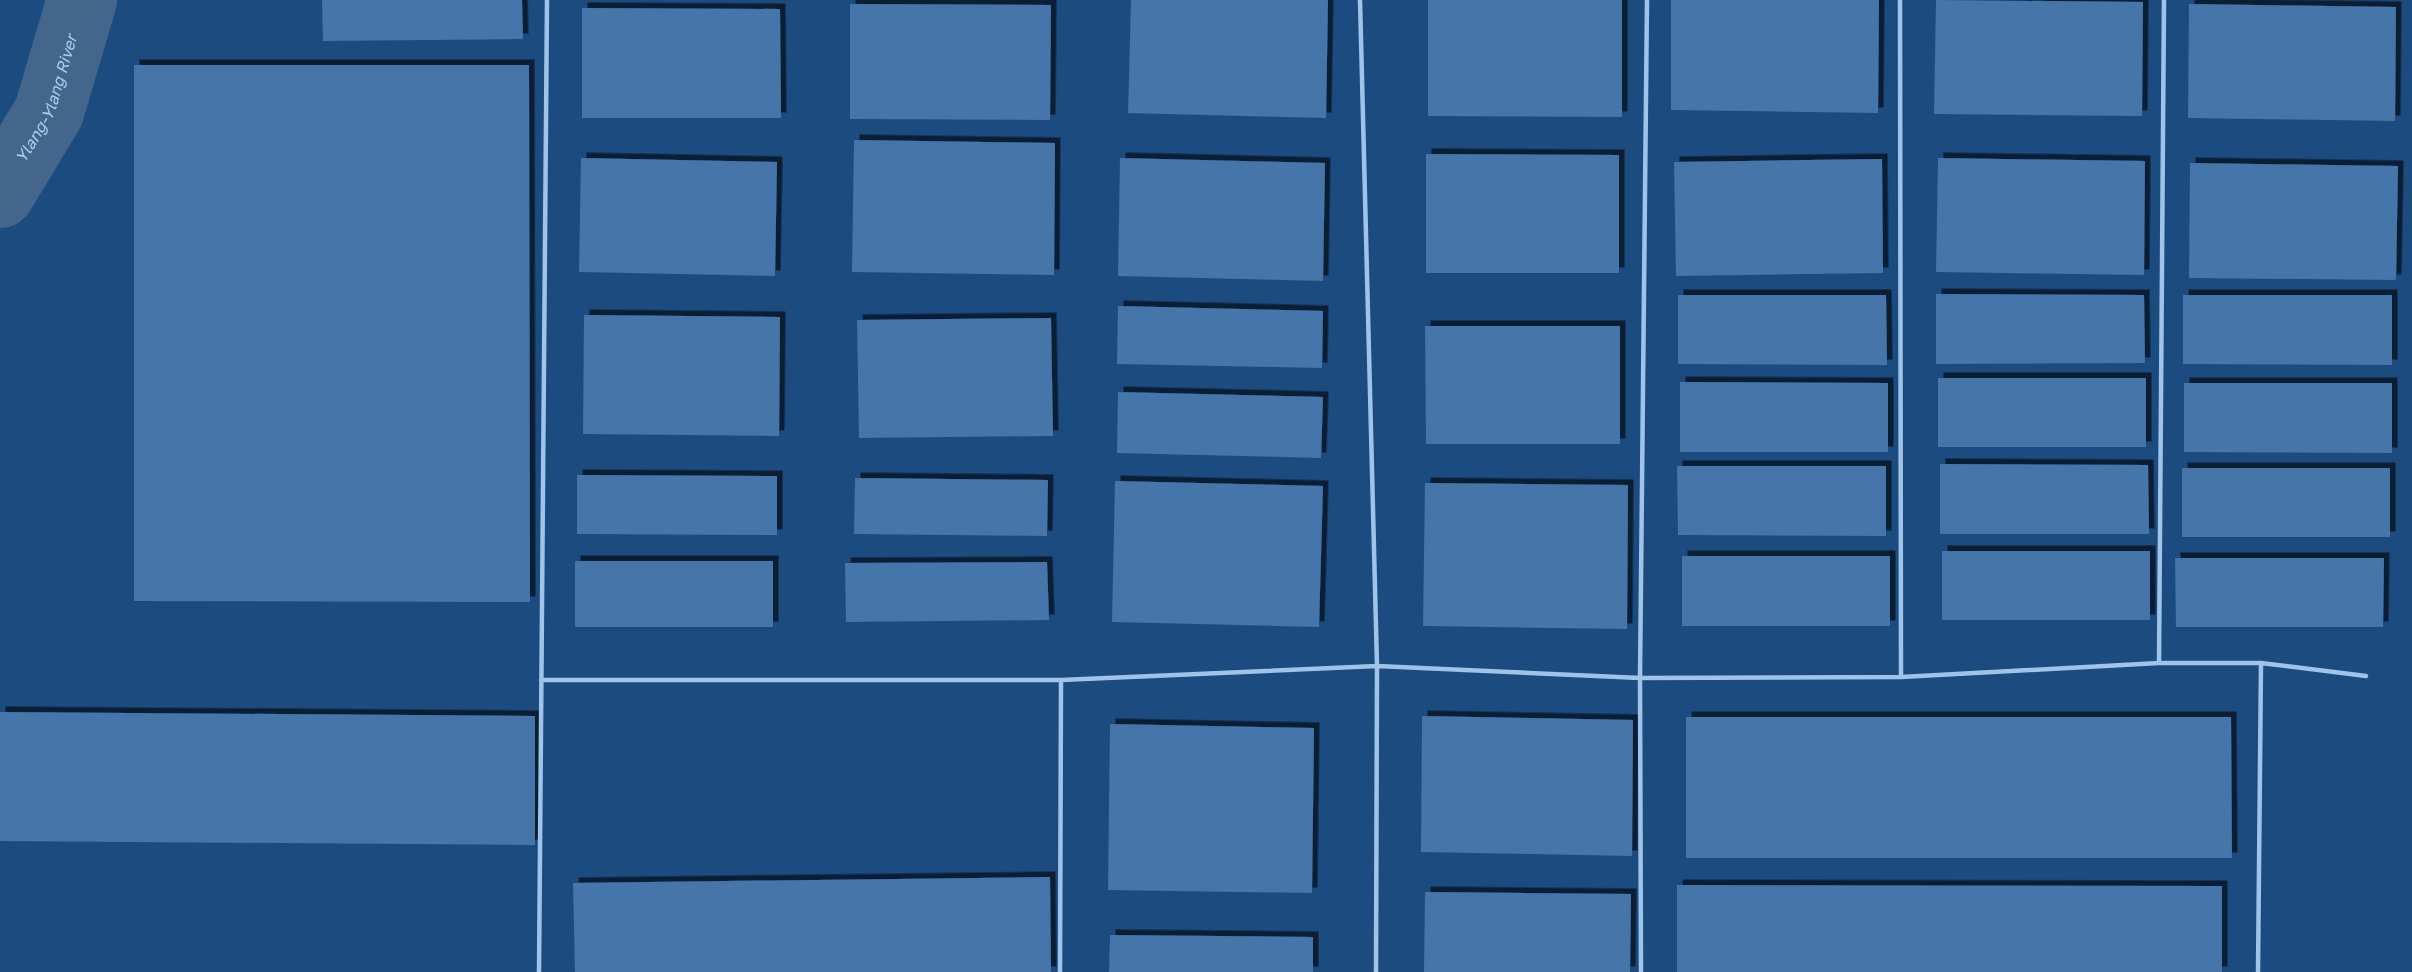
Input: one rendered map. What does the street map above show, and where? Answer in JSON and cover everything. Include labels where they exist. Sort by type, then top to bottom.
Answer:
[{"type":"lane","points":[[539,972],[547,0]]},
{"type":"lane","points":[[1360,0],[1377,666],[1376,972]]},
{"type":"lane","points":[[1641,972],[1640,678],[1647,0]]},
{"type":"lane","points":[[1900,0],[1901,677]]},
{"type":"lane","points":[[2159,663],[2164,0]]},
{"type":"lane","points":[[541,680],[1061,680],[1377,666],[1640,678],[1901,677],[2159,663],[2261,663],[2366,676]]},
{"type":"lane","points":[[2258,972],[2261,663]]},
{"type":"lane","points":[[1060,972],[1061,680]]},
{"type":"building","points":[[322,0],[522,0],[523,39],[323,41]]},
{"type":"building","points":[[1131,0],[1328,0],[1326,118],[1128,113]]},
{"type":"building","points":[[1428,0],[1622,0],[1622,117],[1428,116]]},
{"type":"building","points":[[1671,0],[1879,0],[1878,113],[1671,110]]},
{"type":"building","points":[[1936,0],[2143,2],[2142,116],[1934,114]]},
{"type":"building","points":[[850,4],[1051,5],[1050,120],[850,119]]},
{"type":"building","points":[[2189,4],[2396,7],[2395,121],[2188,118]]},
{"type":"building","points":[[582,8],[780,9],[781,118],[582,118]]},
{"type":"building","points":[[134,65],[529,65],[530,602],[134,601]]},
{"type":"building","points":[[854,140],[1055,143],[1054,275],[852,272]]},
{"type":"building","points":[[1426,154],[1619,155],[1619,273],[1426,273]]},
{"type":"building","points":[[581,158],[777,162],[775,276],[579,272]]},
{"type":"building","points":[[1120,158],[1325,163],[1323,281],[1118,276]]},
{"type":"building","points":[[1938,158],[2145,161],[2144,275],[1936,272]]},
{"type":"building","points":[[1882,159],[1883,273],[1676,276],[1674,162]]},
{"type":"building","points":[[2190,163],[2398,166],[2396,280],[2189,278]]},
{"type":"building","points":[[1936,294],[2144,295],[2145,363],[1936,364]]},
{"type":"building","points":[[1678,295],[1886,295],[1887,365],[1678,364]]},
{"type":"building","points":[[2183,295],[2392,295],[2392,365],[2183,364]]},
{"type":"building","points":[[1118,306],[1323,311],[1322,368],[1117,364]]},
{"type":"building","points":[[584,315],[780,317],[779,436],[583,434]]},
{"type":"building","points":[[1051,318],[1053,436],[859,438],[857,320]]},
{"type":"building","points":[[1425,326],[1620,326],[1620,444],[1426,444]]},
{"type":"building","points":[[1938,378],[2146,378],[2146,447],[1938,447]]},
{"type":"building","points":[[1680,382],[1888,383],[1888,452],[1680,452]]},
{"type":"building","points":[[2184,383],[2392,383],[2392,453],[2184,452]]},
{"type":"building","points":[[1118,392],[1323,397],[1321,458],[1117,453]]},
{"type":"building","points":[[1940,464],[2148,465],[2149,534],[1940,534]]},
{"type":"building","points":[[1677,466],[1886,466],[1886,536],[1678,535]]},
{"type":"building","points":[[2182,468],[2390,468],[2390,537],[2182,537]]},
{"type":"building","points":[[577,475],[777,476],[777,535],[577,534]]},
{"type":"building","points":[[855,478],[1048,480],[1047,536],[854,534]]},
{"type":"building","points":[[1115,481],[1323,486],[1319,627],[1112,622]]},
{"type":"building","points":[[1425,483],[1628,485],[1627,629],[1423,626]]},
{"type":"building","points":[[1942,551],[2150,551],[2150,620],[1942,620]]},
{"type":"building","points":[[1682,556],[1890,556],[1890,626],[1682,626]]},
{"type":"building","points":[[2175,558],[2384,558],[2383,627],[2176,627]]},
{"type":"building","points":[[575,561],[773,561],[773,627],[575,627]]},
{"type":"building","points":[[1047,562],[1049,620],[846,622],[845,563]]},
{"type":"building","points":[[0,712],[535,716],[535,845],[0,841]]},
{"type":"building","points":[[1422,716],[1633,720],[1632,856],[1421,852]]},
{"type":"building","points":[[1686,717],[2231,717],[2232,858],[1686,858]]},
{"type":"building","points":[[1110,724],[1314,728],[1312,893],[1108,890]]},
{"type":"building","points":[[1050,877],[1051,972],[575,972],[573,883]]},
{"type":"building","points":[[1677,885],[2222,886],[2222,972],[1677,972]]},
{"type":"building","points":[[1425,892],[1631,894],[1630,972],[1424,972]]},
{"type":"building","points":[[1110,935],[1313,937],[1313,972],[1109,972]]},
{"type":"waterway","name":"Ylang-Ylang River","points":[[0,193],[49,112],[82,0]]}]
